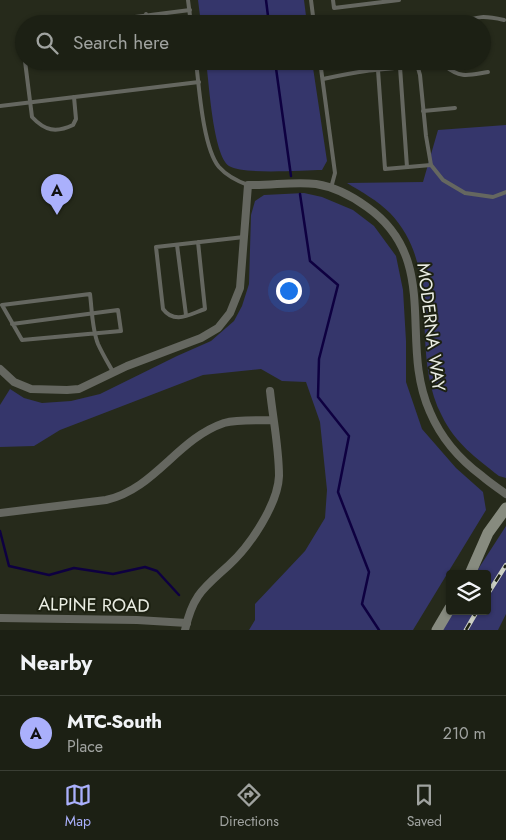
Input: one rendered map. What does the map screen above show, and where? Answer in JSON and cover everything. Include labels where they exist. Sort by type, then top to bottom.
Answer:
[{"type":"main road","points":[[472,570],[488,533],[506,508]]},
{"type":"main road","points":[[437,630],[446,615]]},
{"type":"street","name":"MODERNA WAY","points":[[248,185],[316,184],[345,193],[373,211],[385,222],[400,243],[407,257],[413,283],[417,362],[422,392],[429,411],[445,439],[458,455],[481,476],[506,494]]},
{"type":"street","points":[[0,369],[14,382],[22,386],[45,390],[79,389],[113,373],[200,338],[218,328],[230,313],[238,296],[243,265],[248,185]]},
{"type":"street","points":[[186,626],[199,592],[242,552],[266,515],[274,498],[279,476],[270,391]]},
{"type":"street","points":[[0,513],[120,497],[150,478],[195,437],[210,429],[225,423],[274,420]]},
{"type":"street","name":"ALPINE ROAD","points":[[0,618],[136,620],[186,626]]},
{"type":"lane","points":[[188,0],[191,15]]},
{"type":"lane","points":[[311,0],[313,15]]},
{"type":"lane","points":[[333,0],[334,8],[399,0]]},
{"type":"lane","points":[[139,15],[190,10]]},
{"type":"lane","points":[[491,17],[504,20]]},
{"type":"lane","points":[[27,70],[32,117],[45,128],[54,130],[73,124],[76,119],[74,97]]},
{"type":"lane","points":[[197,70],[208,140],[213,156],[225,173],[232,179],[248,185]]},
{"type":"lane","points":[[322,70],[335,173],[330,188]]},
{"type":"lane","points":[[323,79],[378,70],[385,169],[431,164]]},
{"type":"lane","points":[[400,70],[407,167]]},
{"type":"lane","points":[[419,70],[431,164],[443,180],[465,193],[492,197],[506,192]]},
{"type":"lane","points":[[450,70],[454,74],[466,75],[488,72]]},
{"type":"lane","points":[[0,106],[199,82]]},
{"type":"lane","points":[[423,111],[455,108]]},
{"type":"lane","points":[[198,242],[205,308],[176,319],[168,316],[163,309],[156,247],[177,244],[244,237]]},
{"type":"lane","points":[[177,244],[186,315]]},
{"type":"lane","points":[[12,324],[93,312],[118,310],[121,331],[96,334],[22,340],[12,324],[2,305],[90,294],[93,312],[96,334],[98,342],[113,373]]},
{"type":"shaded area","points":[[198,0],[304,0],[306,15],[200,15]]},
{"type":"shaded area","points":[[207,70],[313,70],[327,161],[322,170],[260,171],[237,169],[229,166],[219,148],[210,101]]},
{"type":"shaded area","points":[[506,125],[506,478],[499,476],[467,449],[453,434],[442,416],[432,391],[427,365],[422,286],[417,260],[407,236],[390,213],[370,197],[347,183],[423,182],[438,130]]},
{"type":"shaded area","points":[[304,193],[322,197],[353,210],[374,226],[396,256],[403,290],[406,382],[422,429],[456,468],[483,492],[486,510],[450,570],[446,570],[446,576],[413,630],[249,630],[255,620],[255,604],[305,551],[325,518],[327,490],[320,422],[306,382],[282,381],[261,369],[203,375],[60,430],[34,446],[0,447],[0,405],[10,389],[24,398],[42,403],[71,401],[100,394],[211,341],[234,321],[242,306],[249,284],[251,215],[255,201],[264,195]]},
{"type":"shaded area","points":[[506,526],[506,614],[498,630],[443,630],[450,615],[491,615],[491,570],[478,570]]},
{"type":"waterway","points":[[266,0],[268,15]]},
{"type":"waterway","points":[[276,70],[291,176]]},
{"type":"waterway","points":[[300,194],[310,261],[338,285],[319,359],[318,397],[349,436],[338,492],[369,572],[362,604],[379,630]]},
{"type":"waterway","points":[[0,531],[9,566],[49,575],[74,568],[113,574],[145,567],[157,571],[179,595]]},
{"type":"railway","points":[[491,589],[506,565]]},
{"type":"railway","points":[[466,630],[475,615]]},
{"type":"place","name":"MTC-South","points":[[57,215]]}]
